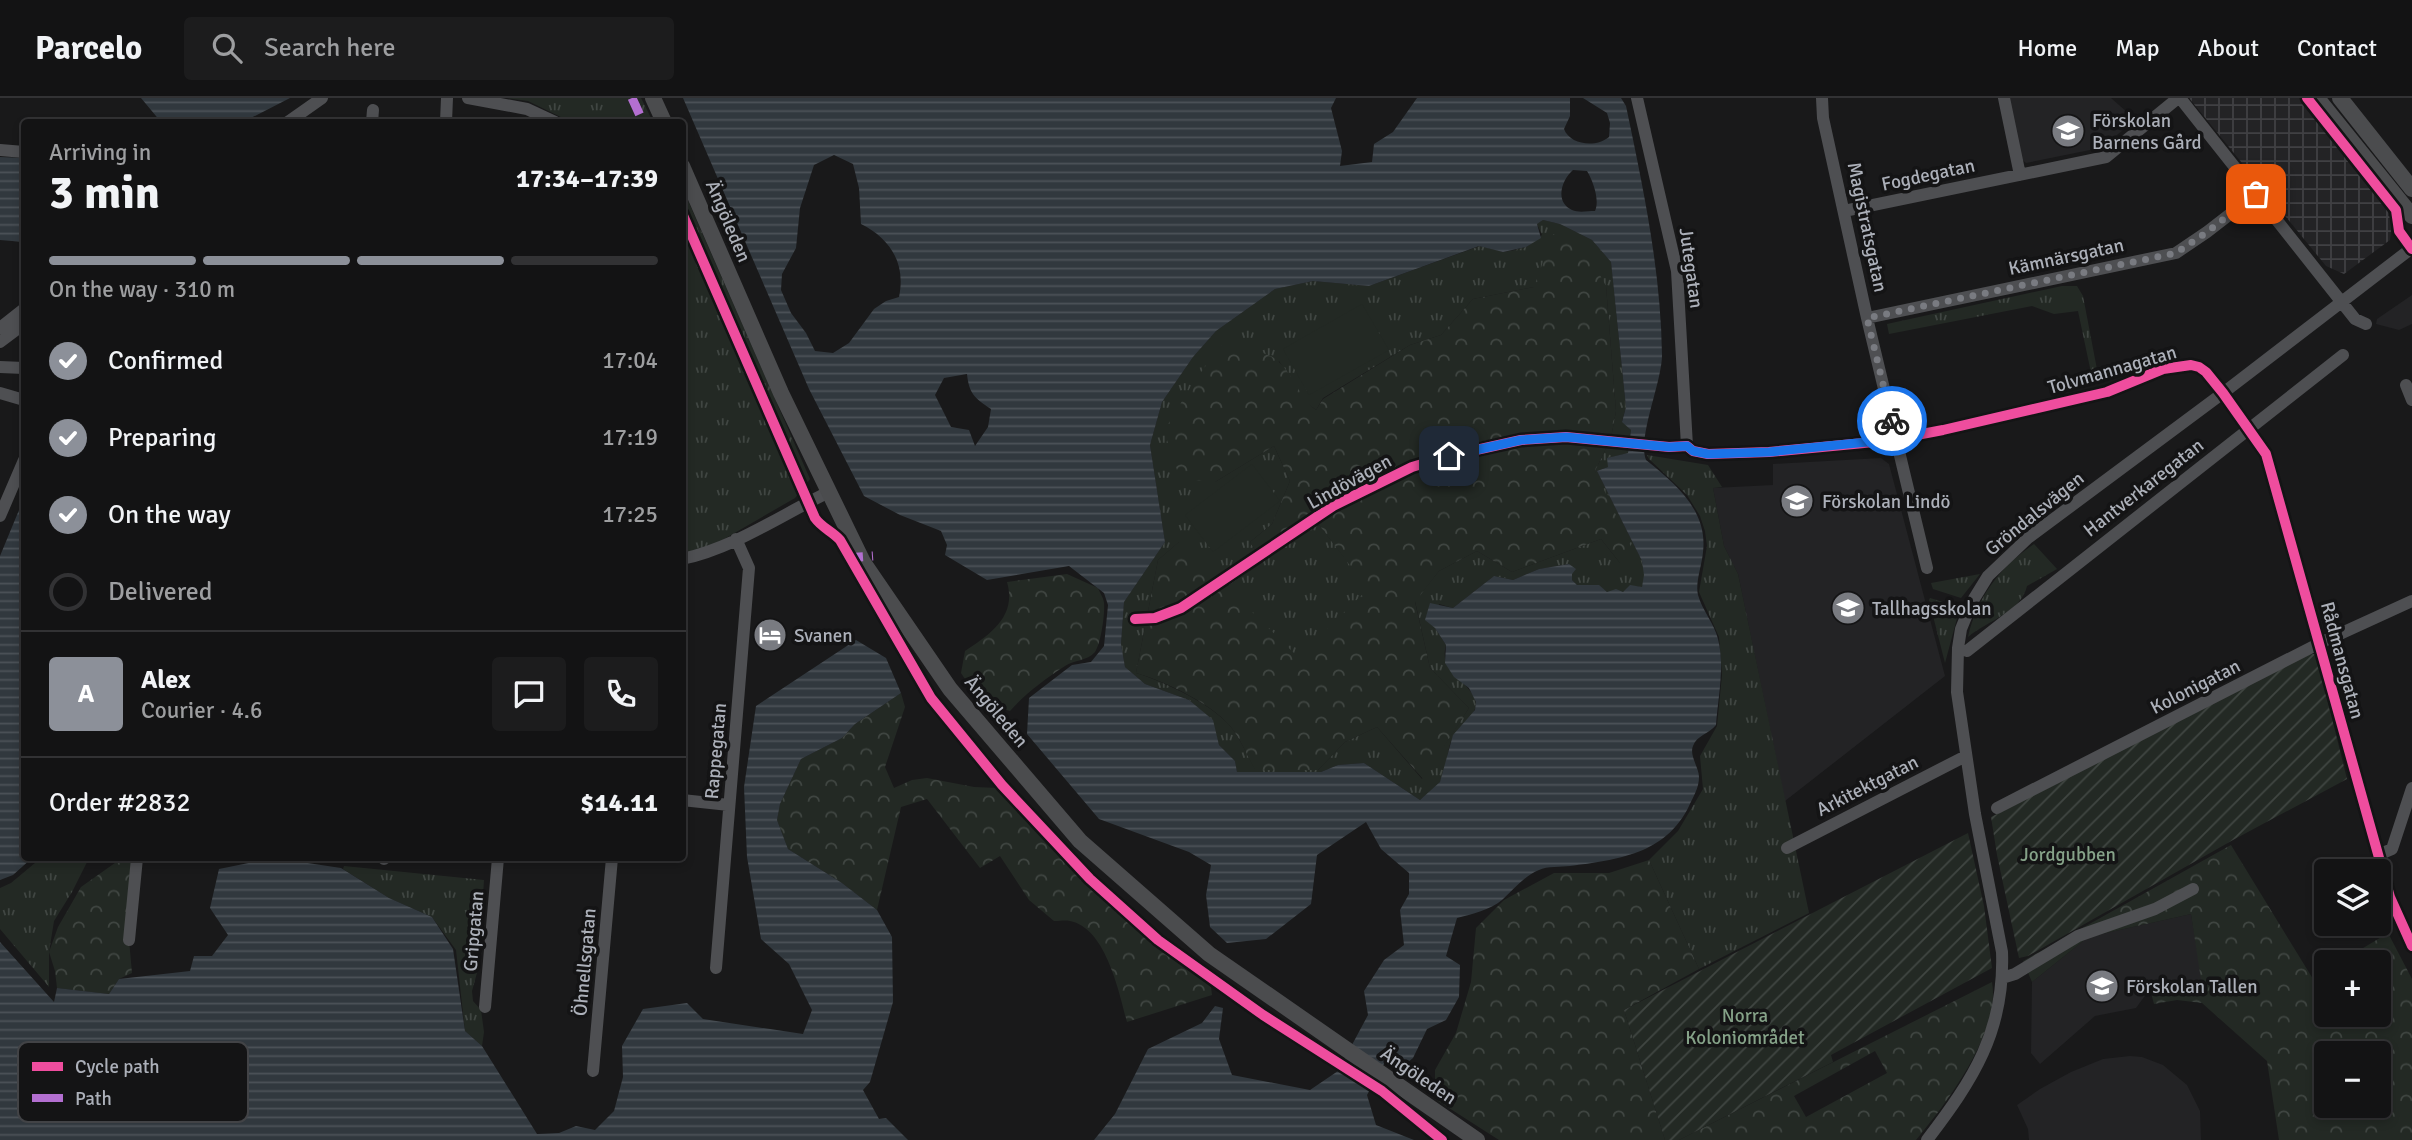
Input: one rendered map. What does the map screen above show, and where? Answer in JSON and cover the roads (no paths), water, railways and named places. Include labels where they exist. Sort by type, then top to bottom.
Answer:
[{"type":"main road","points":[[653,98],[663,119]]},
{"type":"main road","points":[[2317,98],[2412,216]]},
{"type":"main road","points":[[2340,98],[2412,188]]},
{"type":"main road","name":"Ängöleden","points":[[686,175],[781,393],[863,562],[944,680],[1080,841],[1209,954],[1346,1052],[1473,1137]]},
{"type":"street","points":[[292,119],[322,98]]},
{"type":"street","points":[[446,119],[447,98]]},
{"type":"street","points":[[468,98],[527,109],[549,119]]},
{"type":"street","name":"Jutegatan","points":[[1637,98],[1677,271],[1687,446]]},
{"type":"street","name":"Magistratsgatan","points":[[1822,98],[1823,118],[1867,318],[1927,568]]},
{"type":"street","points":[[2004,98],[2021,174]]},
{"type":"street","points":[[2179,98],[2355,318],[2367,324]]},
{"type":"street","name":"Fogdegatan","points":[[1844,211],[2106,156],[2179,98]]},
{"type":"street","points":[[0,150],[21,152]]},
{"type":"street","name":"Kämnärsgatan","points":[[1867,318],[2176,253],[2256,194]]},
{"type":"street","name":"Gröndalsvägen","points":[[1927,1140],[1980,1062],[1996,1021],[2001,978],[2002,952],[1966,758],[1955,668],[1964,623],[1972,602],[1999,564],[2028,538],[2224,393],[2412,248]]},
{"type":"street","points":[[0,328],[21,312]]},
{"type":"street","points":[[0,342],[21,326]]},
{"type":"street","name":"Hantverkaregatan","points":[[1967,652],[2343,355]]},
{"type":"street","name":"Tolvmannagatan","points":[[1959,426],[2107,392],[2146,375],[2190,365],[2199,367],[2224,393]]},
{"type":"street","points":[[0,366],[21,368]]},
{"type":"street","points":[[2406,385],[2412,400]]},
{"type":"street","points":[[0,393],[21,399]]},
{"type":"street","name":"Rådmansgatan","points":[[2224,393],[2266,454],[2390,897],[2412,946]]},
{"type":"street","name":"Lindövägen","points":[[1227,579],[1333,506],[1412,467],[1521,440],[1566,437],[1669,447],[1687,446],[1693,451],[1708,454],[1897,439],[1959,426]]},
{"type":"street","points":[[0,516],[21,467]]},
{"type":"street","points":[[686,558],[736,539],[829,492]]},
{"type":"street","name":"Rappegatan","points":[[716,968],[750,568],[736,539]]},
{"type":"street","name":"Kolonigatan","points":[[1997,808],[2320,643],[2412,601]]},
{"type":"street","name":"Arkitektgatan","points":[[1787,848],[1966,758]]},
{"type":"street","points":[[2378,855],[2392,849],[2412,788]]},
{"type":"street","points":[[686,800],[729,804]]},
{"type":"street","points":[[129,940],[137,861]]},
{"type":"street","name":"Gripgatan","points":[[485,1007],[498,861]]},
{"type":"street","name":"Öhnellsgatan","points":[[593,1071],[612,861]]},
{"type":"street","points":[[2001,978],[2015,974],[2078,936],[2155,909],[2193,889]]},
{"type":"place","name":"Förskolan Barnens Gård","points":[[2068,131]]},
{"type":"place","name":"Förskolan Lindö","points":[[1797,501]]},
{"type":"place","name":"Tallhagsskolan","points":[[1848,608]]},
{"type":"place","name":"Svanen","points":[[770,635]]},
{"type":"place","name":"Förskolan Tallen","points":[[2102,986]]},
{"type":"park label","name":"Jordgubben","points":[[2068,854]]},
{"type":"park label","name":"Norra Koloniområdet","points":[[1745,1026]]}]
